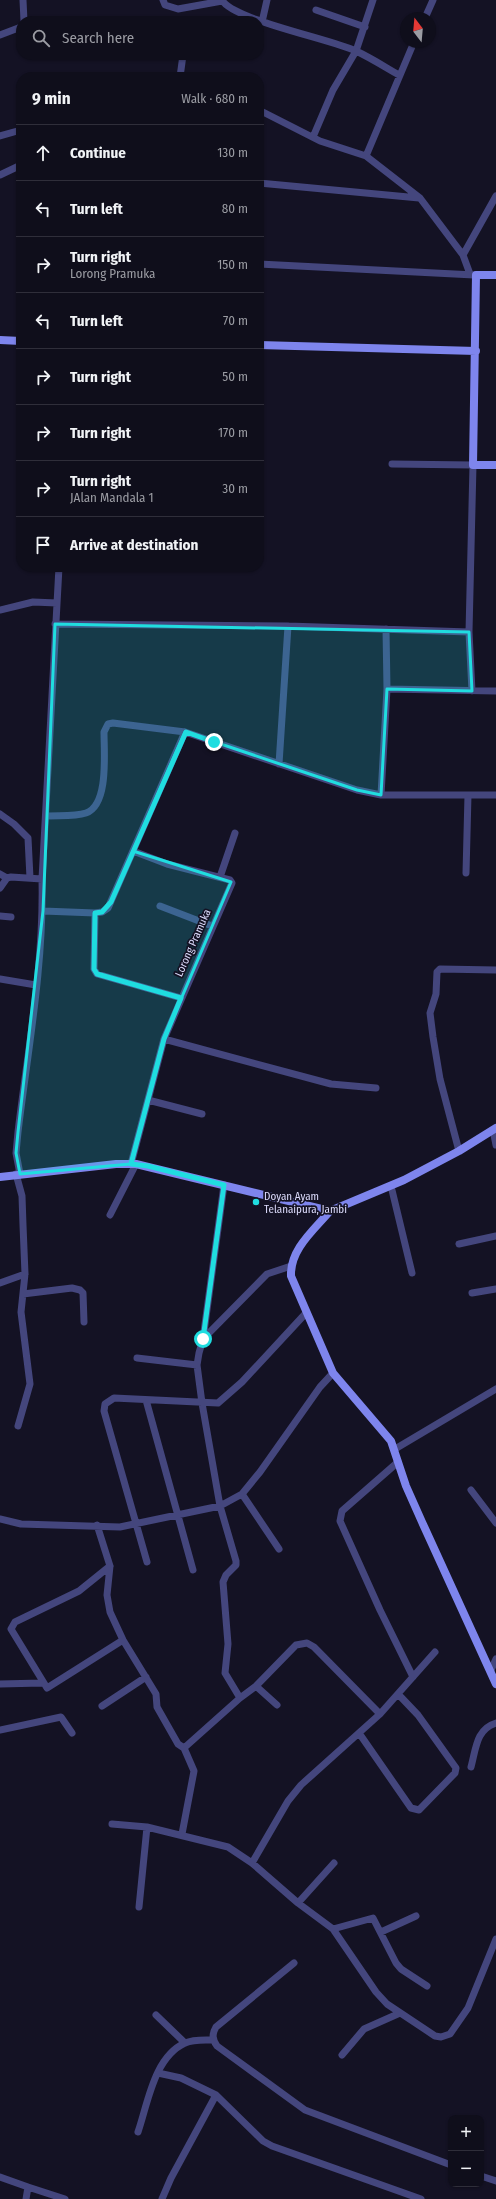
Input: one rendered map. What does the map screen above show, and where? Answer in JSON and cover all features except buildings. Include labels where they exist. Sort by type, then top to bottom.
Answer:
[{"type":"street","points":[[23,0],[24,16]]},
{"type":"street","points":[[163,0],[165,5],[178,9],[222,0],[228,6],[249,16]]},
{"type":"street","points":[[263,16],[267,0]]},
{"type":"street","points":[[313,137],[332,90],[356,51],[373,0]]},
{"type":"street","points":[[428,12],[433,0]]},
{"type":"street","points":[[316,10],[364,27]]},
{"type":"street","points":[[264,23],[356,51],[400,75]]},
{"type":"street","points":[[0,35],[16,29]]},
{"type":"street","points":[[366,156],[411,48]]},
{"type":"street","points":[[181,72],[182,60]]},
{"type":"street","points":[[264,112],[313,137],[366,156],[420,198],[464,255],[473,275],[476,351],[469,632],[472,691]]},
{"type":"street","points":[[0,136],[16,131]]},
{"type":"street","points":[[0,175],[16,167]]},
{"type":"street","points":[[264,183],[420,198]]},
{"type":"street","points":[[464,255],[496,196]]},
{"type":"street","points":[[264,264],[496,275]]},
{"type":"street","points":[[0,340],[16,341]]},
{"type":"street","points":[[264,345],[476,351]]},
{"type":"street","points":[[392,464],[496,465]]},
{"type":"street","points":[[18,1426],[30,1384],[21,1312],[25,1274],[22,1196],[16,1153],[36,985],[43,910],[42,880],[59,572]]},
{"type":"street","points":[[0,610],[33,602],[57,603]]},
{"type":"street","points":[[55,624],[288,626],[469,632]]},
{"type":"street","points":[[279,764],[288,626]]},
{"type":"street","points":[[381,794],[387,689],[386,629]]},
{"type":"street","points":[[387,689],[496,691]]},
{"type":"street","points":[[46,816],[80,815],[87,813],[94,808],[101,796],[104,732],[108,724],[186,732],[246,754],[357,790],[381,794],[468,796],[496,794]]},
{"type":"street","points":[[43,910],[95,913],[102,912],[111,902],[186,732]]},
{"type":"street","points":[[466,873],[468,796]]},
{"type":"street","points":[[0,814],[14,824],[28,838],[30,878]]},
{"type":"street","points":[[133,850],[167,864],[220,877],[235,833]]},
{"type":"street","points":[[0,874],[7,878]]},
{"type":"street","points":[[0,888],[7,878],[15,876],[42,880]]},
{"type":"street","name":"Lorong Pramuka","points":[[110,1214],[134,1164],[148,1100],[164,1039],[212,926],[232,884],[230,880],[220,877]]},
{"type":"street","points":[[160,906],[212,926]]},
{"type":"street","points":[[95,913],[94,969],[97,974],[181,998]]},
{"type":"street","points":[[0,916],[11,917]]},
{"type":"street","points":[[459,1151],[440,1079],[430,1013],[436,994],[437,971],[468,968],[496,970]]},
{"type":"street","points":[[0,979],[36,985]]},
{"type":"street","points":[[164,1039],[331,1084],[376,1088]]},
{"type":"street","points":[[148,1100],[202,1114]]},
{"type":"street","points":[[496,1145],[494,1129],[459,1151],[391,1186],[330,1211],[294,1254],[291,1266],[291,1276],[333,1373],[391,1441],[395,1449],[398,1462],[422,1522],[491,1670],[496,1684]]},
{"type":"street","points":[[0,1177],[18,1174],[134,1164],[330,1211]]},
{"type":"street","points":[[224,1185],[203,1339],[197,1365],[220,1506],[236,1561],[236,1565],[226,1575],[223,1582],[228,1644],[225,1672],[240,1698]]},
{"type":"street","points":[[391,1186],[412,1273]]},
{"type":"street","points":[[459,1244],[496,1236]]},
{"type":"street","points":[[203,1339],[267,1274],[291,1266]]},
{"type":"street","points":[[0,1283],[25,1274]]},
{"type":"street","points":[[22,1294],[72,1288],[80,1290],[83,1293],[84,1322]]},
{"type":"street","points":[[472,1293],[496,1289]]},
{"type":"street","points":[[147,1562],[104,1408],[108,1402],[114,1398],[218,1403],[242,1382],[306,1312]]},
{"type":"street","points":[[137,1358],[197,1365]]},
{"type":"street","points":[[0,1519],[21,1524],[97,1525],[120,1527],[220,1506],[242,1494],[260,1472],[320,1387],[333,1373]]},
{"type":"street","points":[[395,1449],[496,1389]]},
{"type":"street","points":[[146,1400],[193,1570]]},
{"type":"street","points":[[398,1462],[342,1511],[340,1521],[380,1610],[413,1677]]},
{"type":"street","points":[[471,1490],[496,1523]]},
{"type":"street","points":[[242,1494],[279,1549]]},
{"type":"street","points":[[97,1525],[110,1566],[107,1595],[110,1612],[123,1640],[156,1694],[156,1707],[178,1744],[184,1748],[194,1771],[182,1834]]},
{"type":"street","points":[[110,1566],[79,1591],[12,1624],[13,1634],[42,1683],[47,1688],[123,1640]]},
{"type":"street","points":[[184,1748],[240,1698],[256,1686],[296,1645],[307,1643],[314,1647],[380,1714]]},
{"type":"street","points":[[252,1863],[288,1801],[301,1785],[380,1714],[434,1652]]},
{"type":"street","points":[[491,1670],[496,1659]]},
{"type":"street","points":[[102,1706],[146,1677]]},
{"type":"street","points":[[0,1684],[42,1683]]},
{"type":"street","points":[[256,1686],[278,1705]]},
{"type":"street","points":[[359,1733],[411,1808],[419,1810],[455,1773],[456,1768],[418,1715],[398,1694]]},
{"type":"street","points":[[0,1730],[61,1717],[72,1733]]},
{"type":"street","points":[[471,1767],[481,1732],[488,1726],[496,1723]]},
{"type":"street","points":[[112,1824],[147,1827],[182,1834],[228,1847],[252,1863],[298,1903],[332,1929],[376,1992],[387,2004],[435,2036],[441,2038],[450,2034],[475,1993],[496,1939]]},
{"type":"street","points":[[139,1907],[147,1827]]},
{"type":"street","points":[[298,1903],[334,1863]]},
{"type":"street","points":[[381,1932],[416,1916]]},
{"type":"street","points":[[332,1929],[372,1917],[375,1919],[401,1969],[426,1986]]},
{"type":"street","points":[[294,1963],[216,2027],[213,2032],[213,2040],[217,2046],[305,2110],[448,2164]]},
{"type":"street","points":[[342,2055],[364,2029],[400,2013]]},
{"type":"street","points":[[156,2016],[185,2043]]},
{"type":"street","points":[[138,2132],[158,2073],[173,2051],[185,2043],[197,2040],[213,2040]]},
{"type":"street","points":[[158,2073],[181,2078],[216,2095],[263,2141],[272,2146],[421,2199]]},
{"type":"street","points":[[162,2199],[170,2178],[216,2095]]},
{"type":"street","points":[[0,2177],[65,2199]]},
{"type":"street","points":[[484,2177],[496,2181]]},
{"type":"street","points":[[26,2199],[28,2187]]},
{"type":"highlighted area","points":[[55,624],[469,632],[472,691],[387,689],[381,795],[357,790],[185,732],[133,851],[231,882],[164,1039],[131,1164],[20,1174],[16,1153],[43,911]]},
{"type":"place","name":"Doyan Ayam Telanaipura, Jambi","points":[[256,1202]]},
{"type":"route","points":[[203,1339],[224,1185],[148,1166],[131,1164],[164,1039],[181,998],[97,974],[94,969],[95,913],[102,912],[108,908],[186,732],[214,742]]}]
